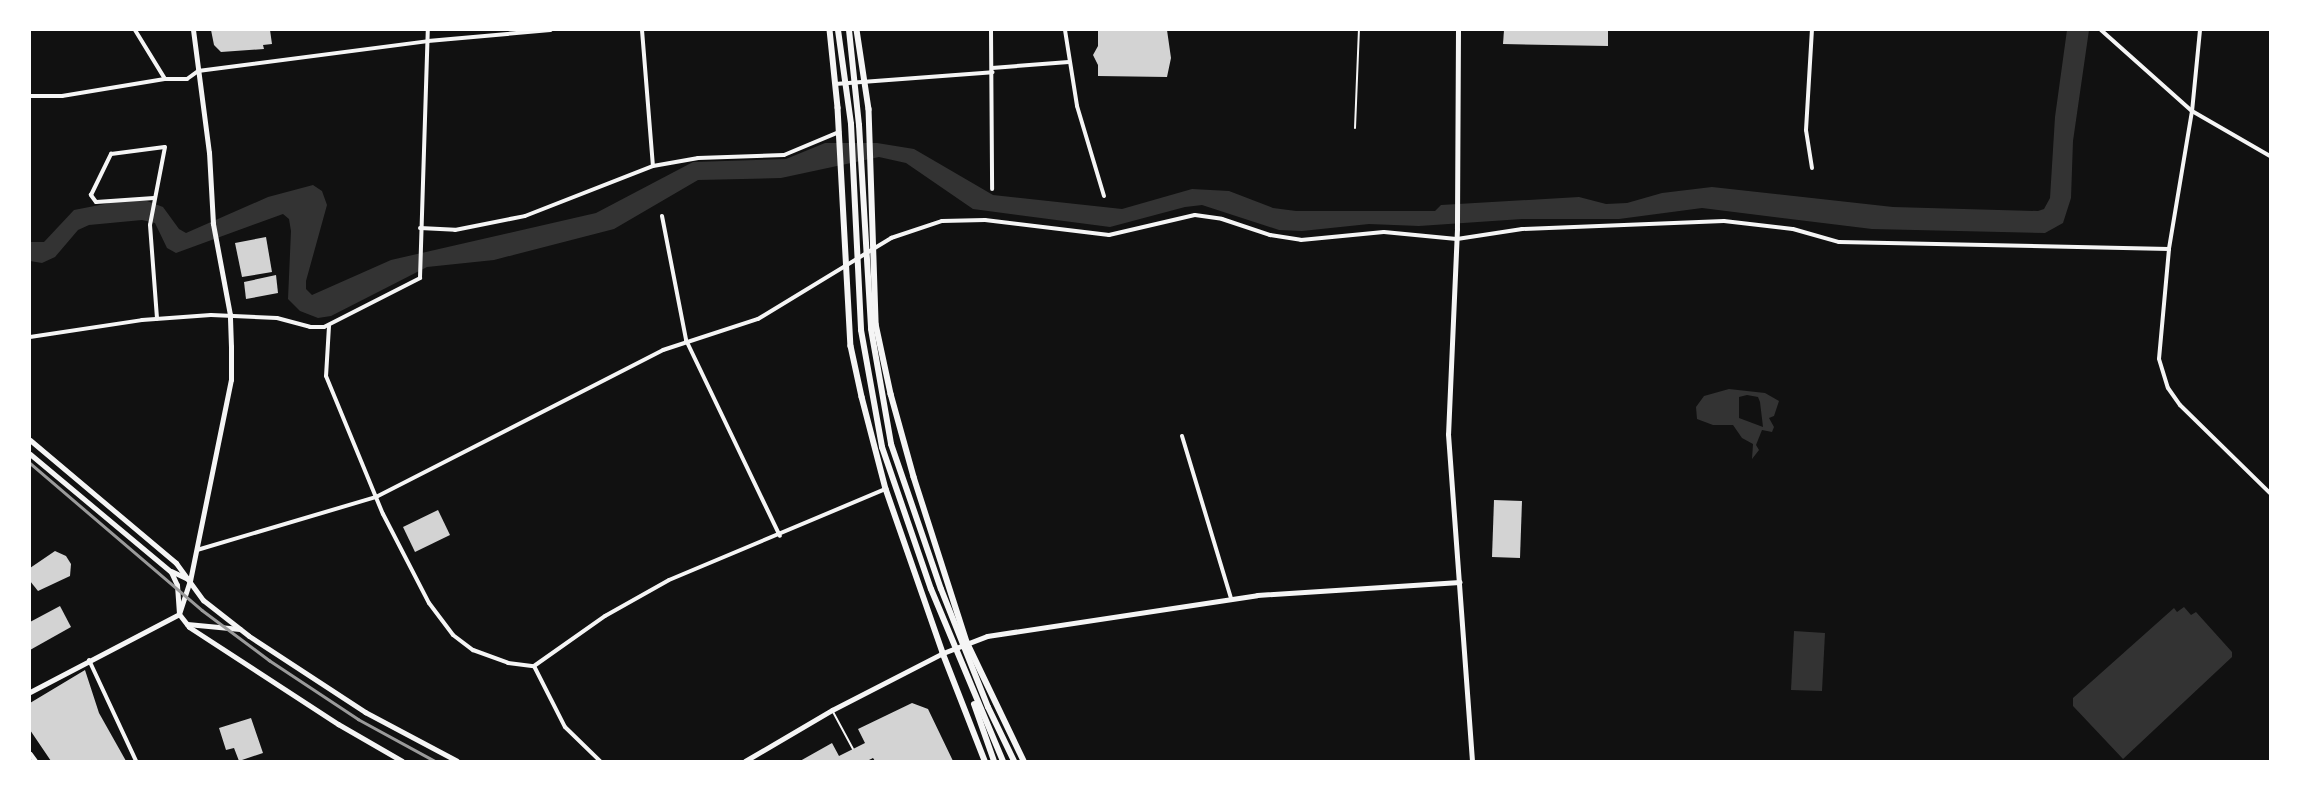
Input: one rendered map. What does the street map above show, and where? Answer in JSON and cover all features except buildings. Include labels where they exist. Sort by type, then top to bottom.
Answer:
[{"type":"highway","points":[[838,30],[851,124],[861,330],[882,447],[994,761]]},
{"type":"highway","points":[[849,30],[859,125],[871,329],[891,444],[941,589],[988,707],[1014,761]]},
{"type":"highway","points":[[962,670],[1004,761]]},
{"type":"main road","points":[[830,30],[839,133],[844,266],[851,346],[886,489],[943,653],[985,761]]},
{"type":"main road","points":[[857,30],[870,131],[876,324],[891,394],[914,477],[967,642],[1024,761]]},
{"type":"main road","points":[[1458,30],[1457,239],[1448,434],[1460,582],[1466,721],[1472,761]]},
{"type":"main road","points":[[30,440],[176,563],[203,600],[240,629],[365,712],[458,761]]},
{"type":"main road","points":[[30,454],[166,569],[190,581]]},
{"type":"main road","points":[[166,569],[177,585],[179,614],[186,624],[338,724],[402,761]]},
{"type":"main road","points":[[30,692],[179,614],[190,581]]},
{"type":"main road","points":[[745,761],[832,710],[943,653],[967,642],[987,636],[1231,598],[1460,582]]},
{"type":"main road","points":[[186,624],[240,629]]},
{"type":"main road","points":[[30,754],[35,761]]},
{"type":"street","points":[[135,30],[165,79]]},
{"type":"street","points":[[190,581],[231,380],[230,315],[213,224],[209,153],[193,30]]},
{"type":"street","points":[[30,338],[157,319],[230,315],[278,318],[310,327],[329,326],[420,276],[419,251],[428,30]]},
{"type":"street","points":[[30,96],[62,96],[165,79],[187,79],[198,71],[428,41],[551,30]]},
{"type":"street","points":[[642,30],[653,166]]},
{"type":"street","points":[[991,30],[992,189]]},
{"type":"street","points":[[1066,30],[1069,62],[1078,106],[1104,196]]},
{"type":"street","points":[[1812,30],[1806,130],[1812,168]]},
{"type":"street","points":[[2101,30],[2192,111],[2270,156]]},
{"type":"street","points":[[2200,30],[2192,111],[2169,249],[2159,349],[2164,379],[2180,405],[2270,493]]},
{"type":"street","points":[[835,84],[1069,62]]},
{"type":"street","points":[[420,228],[455,230],[525,216],[653,166],[698,158],[784,155],[839,133]]},
{"type":"street","points":[[154,200],[96,202],[91,196],[111,154],[166,147],[150,225],[157,319]]},
{"type":"street","points":[[197,550],[376,497],[686,340],[752,322],[874,248],[926,226],[953,220],[985,220],[1109,235],[1195,215],[1290,240],[1384,232],[1457,239],[1522,229],[1724,220],[1793,229],[1839,242],[2169,249]]},
{"type":"street","points":[[662,216],[686,340],[780,536]]},
{"type":"street","points":[[329,326],[326,376],[376,497],[420,587],[452,635],[491,658],[534,666],[605,616],[669,580],[780,536],[886,489]]},
{"type":"street","points":[[1182,436],[1231,598]]},
{"type":"street","points":[[89,660],[136,761]]},
{"type":"street","points":[[534,666],[565,727],[600,761]]},
{"type":"lane","points":[[1355,128],[1360,30]]},
{"type":"lane","points":[[832,710],[853,749]]},
{"type":"shaded area","points":[[2067,30],[2089,30],[2073,141],[2071,198],[2063,223],[2045,233],[1872,229],[1702,208],[1619,219],[1522,219],[1419,226],[1369,224],[1302,231],[1279,230],[1202,205],[1185,207],[1110,227],[973,209],[906,163],[879,157],[781,178],[698,180],[614,229],[494,260],[427,267],[331,316],[318,318],[300,311],[288,299],[291,231],[289,219],[283,214],[176,253],[167,248],[155,223],[142,220],[89,225],[78,230],[55,257],[42,263],[30,261],[30,242],[44,242],[74,210],[120,201],[147,201],[163,207],[179,229],[186,233],[268,197],[313,185],[322,191],[327,205],[306,281],[306,289],[312,295],[391,260],[596,213],[693,162],[786,159],[825,143],[877,143],[914,149],[993,195],[1122,209],[1192,189],[1229,191],[1273,208],[1296,211],[1435,211],[1441,205],[1579,197],[1606,204],[1627,203],[1662,193],[1712,187],[1893,207],[2038,211],[2044,209],[2050,198],[2055,117]]},
{"type":"shaded area","points":[[1729,389],[1765,393],[1779,401],[1774,416],[1769,418],[1774,427],[1772,432],[1762,430],[1756,445],[1759,450],[1752,459],[1753,444],[1742,438],[1733,425],[1713,425],[1697,419],[1696,407],[1704,396]],"holes":[[[1747,395],[1758,397],[1760,402],[1763,427],[1739,418],[1739,397]]]},
{"type":"shaded area","points":[[2184,607],[2191,615],[2196,612],[2232,652],[2232,657],[2123,759],[2073,706],[2073,698],[2174,608],[2177,612]]},
{"type":"shaded area","points":[[1794,631],[1825,633],[1822,691],[1791,690]]},
{"type":"railway","points":[[30,463],[202,610],[269,660],[358,719],[435,761]]}]
